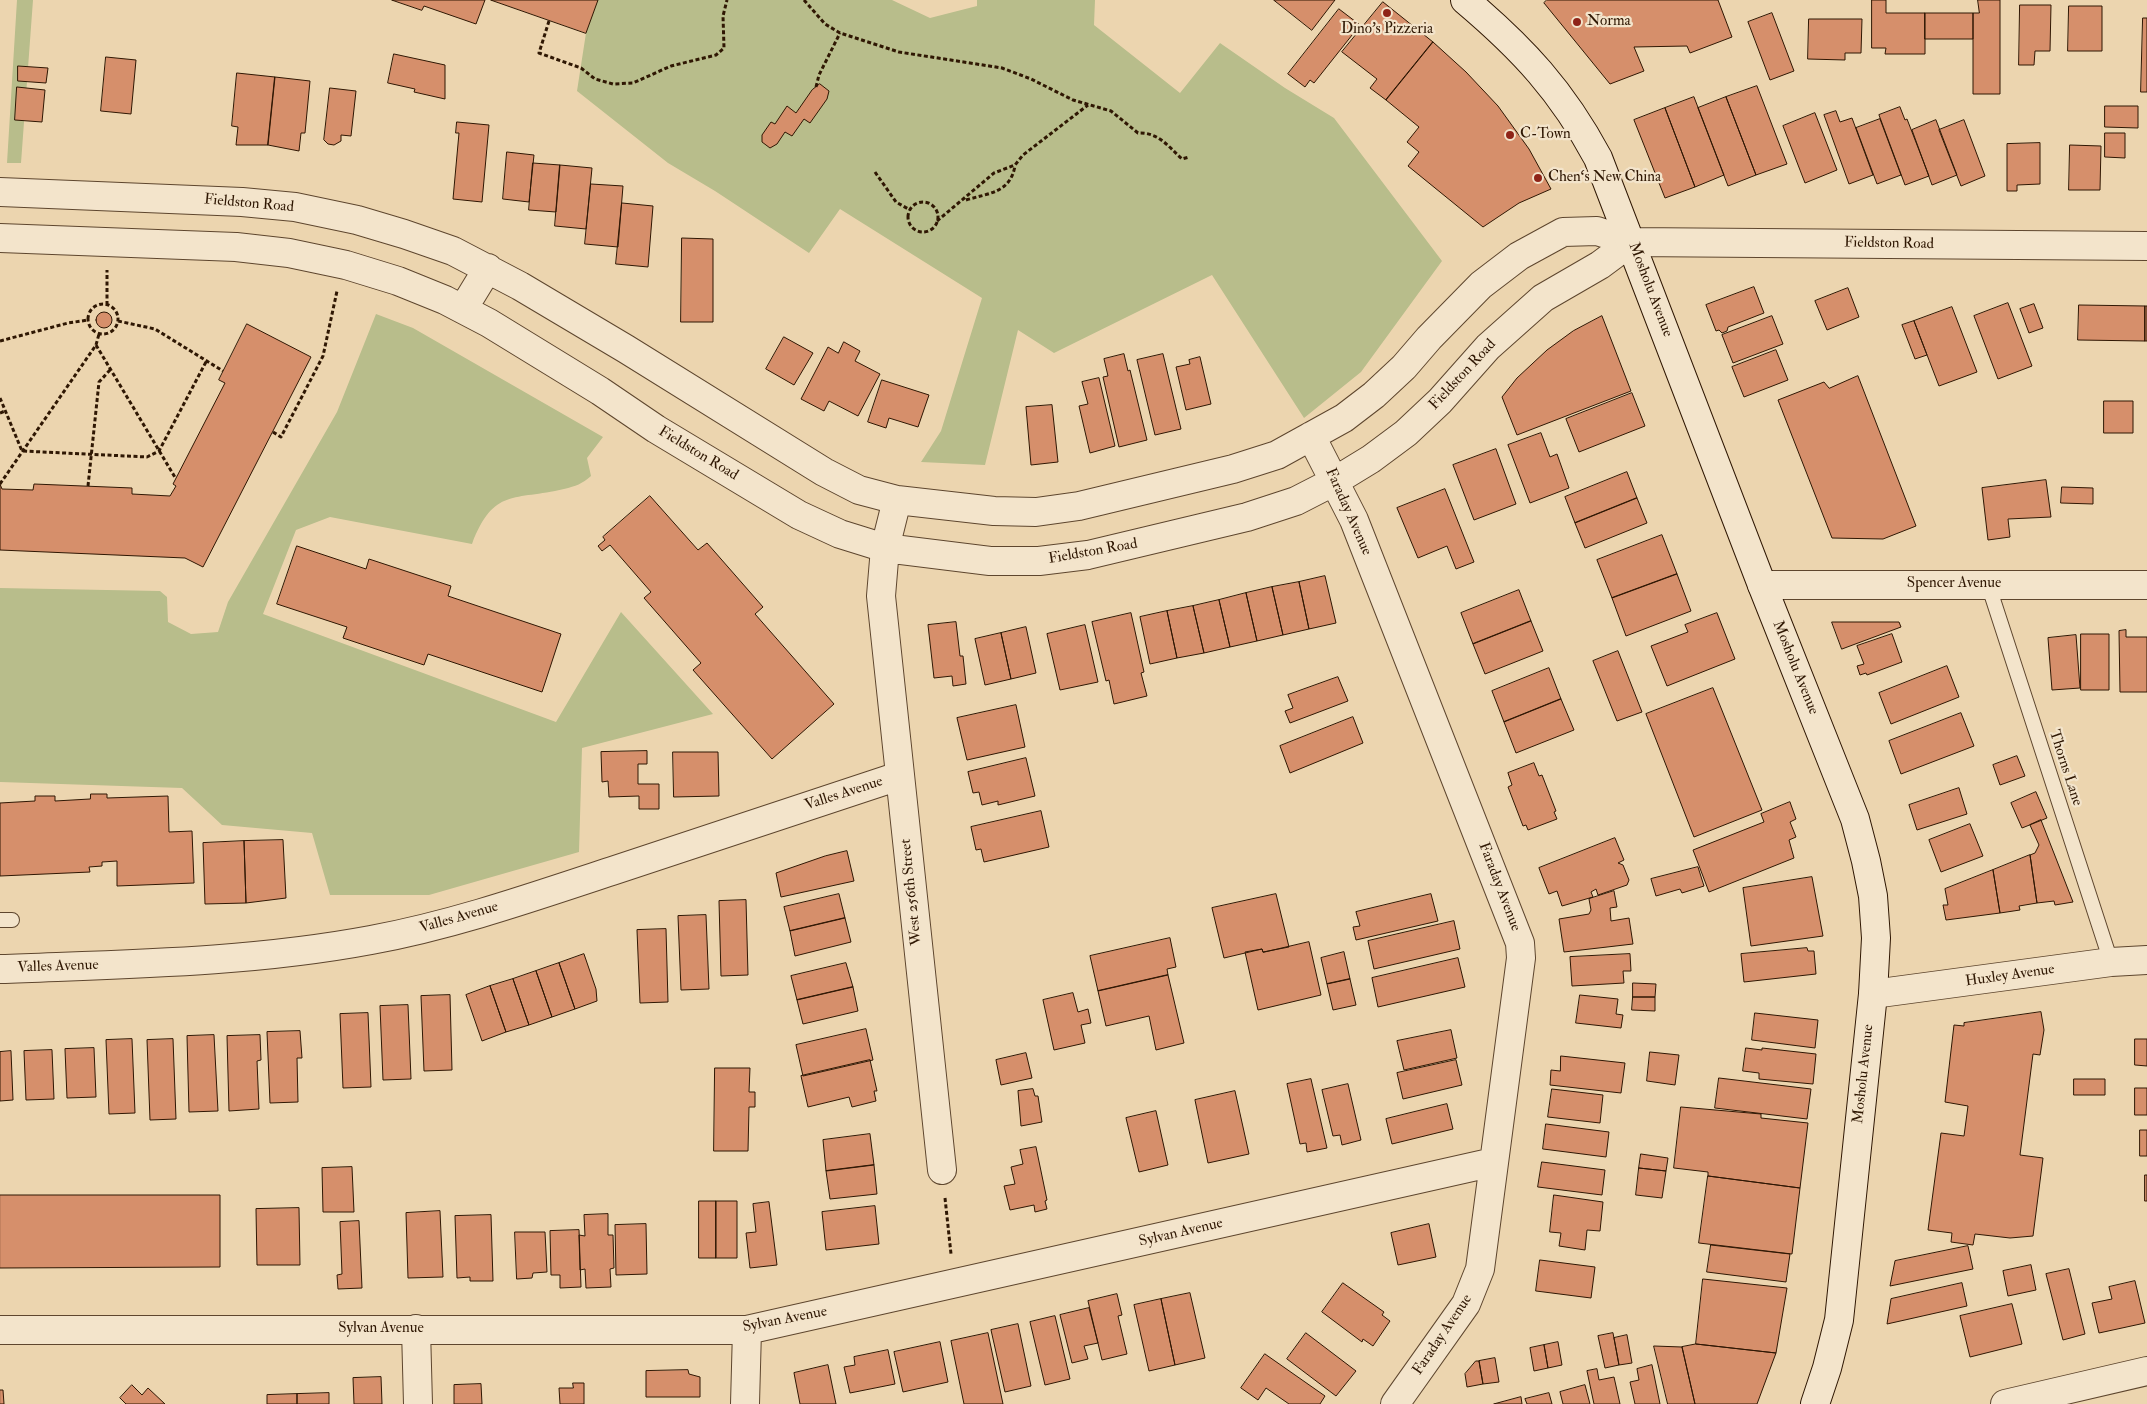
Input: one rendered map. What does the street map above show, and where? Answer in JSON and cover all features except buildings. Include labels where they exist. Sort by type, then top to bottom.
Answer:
[{"type":"street","name":"Mosholu Avenue","points":[[1465,0],[1534,64],[1562,98],[1598,158],[1857,827],[1872,896],[1876,938],[1872,994],[1838,1320],[1827,1368],[1815,1404]]},
{"type":"street","name":"Fieldston Road","points":[[0,192],[242,202],[295,208],[356,220],[404,234],[453,251],[488,268],[626,349],[824,472],[859,490],[897,500],[994,511],[1036,512],[1079,506],[1233,469],[1277,455],[1344,418],[1374,395],[1404,367],[1429,338],[1481,285],[1519,256],[1563,232],[1597,231],[1631,242],[2147,246]]},
{"type":"street","name":"Fieldston Road","points":[[0,238],[236,247],[289,253],[346,264],[398,281],[489,323],[600,391],[656,429],[799,515],[840,534],[884,548],[990,560],[1039,561],[1088,555],[1247,517],[1296,501],[1335,481],[1371,459],[1406,433],[1440,401],[1488,347],[1542,298],[1600,266],[1631,242]]},
{"type":"street","points":[[462,309],[488,268]]},
{"type":"street","name":"Faraday Avenue","points":[[1311,436],[1354,520],[1520,943],[1521,958],[1480,1269],[1466,1304],[1395,1404]]},
{"type":"street","name":"West 256th Street","points":[[897,500],[884,548],[881,596],[942,1170]]},
{"type":"street","name":"Spencer Avenue","points":[[1762,585],[2147,585]]},
{"type":"street","name":"Valles Avenue","points":[[0,969],[224,960],[293,953],[372,940],[444,924],[535,896],[899,776]]},
{"type":"street","name":"Huxley Avenue","points":[[1872,994],[2110,962],[2147,960]]},
{"type":"street","name":"Sylvan Avenue","points":[[0,1330],[747,1330],[1494,1162]]},
{"type":"street","points":[[416,1329],[418,1404]]},
{"type":"street","points":[[745,1404],[747,1330]]},
{"type":"street","points":[[2005,1404],[2147,1372]]},
{"type":"lane","name":"Thorns Lane","points":[[1988,584],[2110,962]]},
{"type":"path","points":[[550,21],[539,53],[581,68],[595,79],[613,84],[633,83],[671,66],[716,55],[724,48],[723,16],[727,0]]},
{"type":"path","points":[[804,0],[825,24],[840,33],[899,52],[1002,68],[1031,78],[1073,100],[1110,111],[1138,133],[1147,133],[1159,137],[1182,159],[1189,157]]},
{"type":"path","points":[[816,87],[819,75],[840,33]]},
{"type":"path","points":[[963,200],[1006,187],[1013,177],[1015,165],[1023,155],[1088,104]]},
{"type":"path","points":[[937,221],[934,207],[926,202],[916,203],[910,210],[908,220],[913,228],[918,230],[931,229],[937,221],[994,173],[1015,165]]},
{"type":"path","points":[[875,172],[896,202],[910,210]]},
{"type":"path","points":[[107,270],[107,305]]},
{"type":"path","points":[[273,432],[281,437],[323,356],[338,290]]},
{"type":"path","points":[[107,305],[114,309],[118,321],[117,326],[110,333],[99,334],[92,329],[88,320],[94,308],[107,305]]},
{"type":"path","points":[[0,341],[68,323],[88,320]]},
{"type":"path","points":[[118,321],[155,330],[223,371]]},
{"type":"path","points":[[0,484],[96,345],[99,334]]},
{"type":"path","points":[[96,345],[176,479]]},
{"type":"path","points":[[22,451],[147,457],[159,451],[207,360]]},
{"type":"path","points":[[88,486],[99,382],[110,370]]},
{"type":"path","points":[[0,398],[22,451]]},
{"type":"path","points":[[0,413],[5,411]]},
{"type":"path","points":[[942,1170],[954,1284]]},
{"type":"green space","points":[[17,0],[33,0],[21,163],[7,163]]},
{"type":"green space","points":[[598,0],[892,0],[930,18],[977,6],[977,0],[1095,0],[1094,25],[1180,93],[1220,43],[1285,88],[1334,118],[1442,261],[1361,372],[1304,418],[1212,275],[1054,353],[1018,330],[985,465],[921,462],[941,431],[982,298],[840,209],[809,253],[715,191],[668,163],[577,91],[586,33]]},
{"type":"green space","points":[[376,314],[413,328],[603,437],[587,458],[591,476],[582,483],[572,487],[519,497],[498,505],[489,513],[480,526],[472,544],[330,517],[296,530],[263,614],[556,722],[621,612],[713,714],[582,748],[579,852],[429,895],[330,895],[312,833],[222,825],[182,788],[0,782],[0,588],[160,591],[167,597],[168,622],[191,634],[218,632],[228,602],[337,412]]},
{"type":"place","name":"Dino's Pizzeria","points":[[1387,13]]},
{"type":"place","name":"Norma","points":[[1577,22]]},
{"type":"place","name":"C-Town","points":[[1510,135]]},
{"type":"place","name":"Chen‘s New China","points":[[1538,178]]}]
